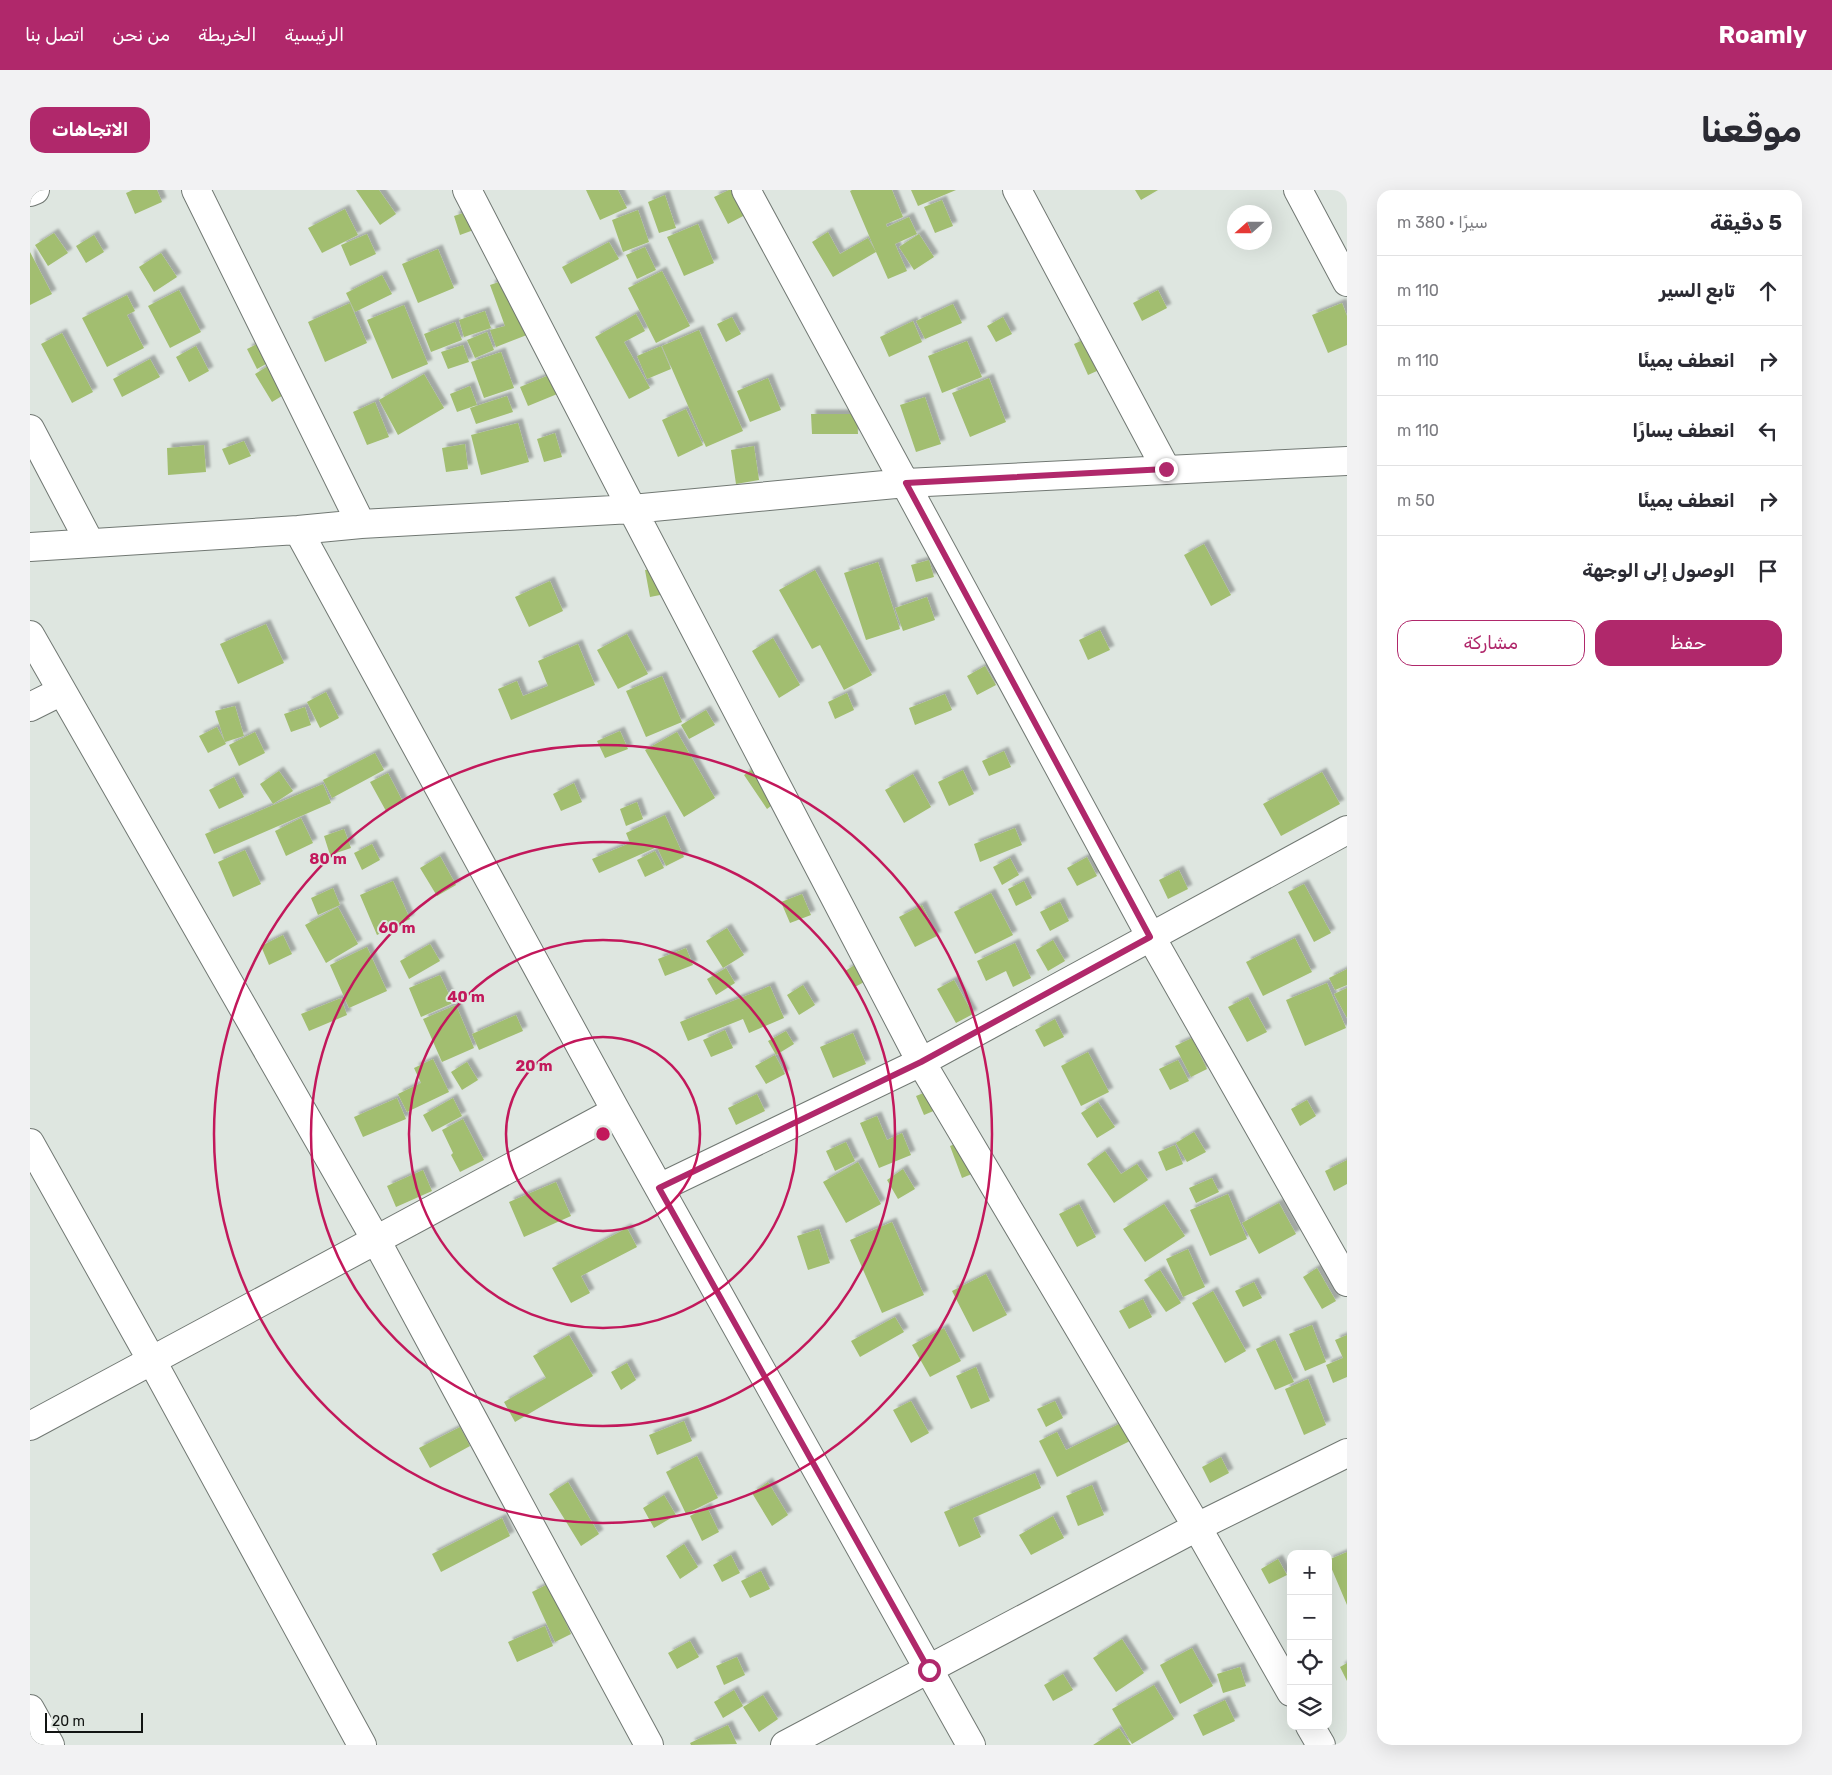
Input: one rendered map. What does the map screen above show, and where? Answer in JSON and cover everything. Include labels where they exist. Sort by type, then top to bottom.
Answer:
[{"type":"street","points":[[30,192],[35,190]]},
{"type":"street","points":[[196,190],[361,524]]},
{"type":"street","points":[[467,190],[921,1062],[1198,1527],[1287,1685]]},
{"type":"street","points":[[746,190],[1150,937],[1347,1282]]},
{"type":"street","points":[[1017,190],[1166,469]]},
{"type":"street","points":[[1298,190],[1347,282]]},
{"type":"street","points":[[30,429],[90,543]]},
{"type":"street","points":[[30,547],[298,530],[361,524],[632,509],[906,483],[1347,461]]},
{"type":"street","points":[[298,530],[616,1112],[971,1745]]},
{"type":"street","points":[[30,635],[376,1240],[649,1745]]},
{"type":"street","points":[[30,707],[62,691]]},
{"type":"street","points":[[659,1188],[921,1062],[1347,830]]},
{"type":"street","points":[[30,1426],[616,1112]]},
{"type":"street","points":[[30,1143],[152,1361],[362,1745]]},
{"type":"street","points":[[785,1745],[1198,1527],[1347,1453]]},
{"type":"street","points":[[30,1709],[50,1745]]},
{"type":"street","points":[[1312,1730],[1321,1745]]},
{"type":"building","points":[[133,190],[157,190],[162,202],[135,214],[126,193]]},
{"type":"building","points":[[356,190],[379,190],[396,214],[380,225]]},
{"type":"building","points":[[586,190],[618,190],[627,208],[600,220]]},
{"type":"building","points":[[733,190],[745,215],[728,224],[714,197]]},
{"type":"building","points":[[892,190],[903,217],[886,224],[887,227],[909,217],[917,234],[895,244],[907,271],[888,279],[850,191]]},
{"type":"building","points":[[911,190],[956,190],[918,206]]},
{"type":"building","points":[[1135,190],[1158,190],[1141,200]]},
{"type":"building","points":[[665,195],[676,228],[659,233],[648,202]]},
{"type":"building","points":[[942,200],[953,226],[935,233],[924,207]]},
{"type":"building","points":[[345,209],[358,235],[322,253],[308,228]]},
{"type":"building","points":[[472,210],[479,228],[460,235],[454,216]]},
{"type":"building","points":[[638,210],[649,242],[623,252],[612,220]]},
{"type":"building","points":[[698,224],[714,263],[684,276],[667,237]]},
{"type":"building","points":[[828,232],[840,254],[868,238],[876,252],[833,277],[812,242]]},
{"type":"building","points":[[54,233],[68,253],[48,266],[35,245]]},
{"type":"building","points":[[367,234],[376,254],[350,266],[341,245]]},
{"type":"building","points":[[919,234],[934,257],[914,270],[899,247]]},
{"type":"building","points":[[94,235],[104,252],[86,263],[76,246]]},
{"type":"building","points":[[609,242],[619,259],[571,284],[562,267]]},
{"type":"building","points":[[645,247],[656,270],[637,279],[626,255]]},
{"type":"building","points":[[438,249],[454,288],[418,303],[402,264]]},
{"type":"building","points":[[30,252],[52,294],[30,305]]},
{"type":"building","points":[[161,253],[177,277],[154,292],[139,267]]},
{"type":"building","points":[[662,271],[690,326],[656,343],[628,288]]},
{"type":"building","points":[[382,275],[392,294],[355,312],[346,293]]},
{"type":"building","points":[[511,278],[532,333],[496,347],[490,330],[505,326],[490,285]]},
{"type":"building","points":[[179,290],[201,332],[170,348],[148,306]]},
{"type":"building","points":[[1158,290],[1167,308],[1142,321],[1133,303]]},
{"type":"building","points":[[127,295],[135,311],[127,315],[144,348],[107,367],[82,318]]},
{"type":"building","points":[[350,303],[367,343],[325,362],[308,322]]},
{"type":"building","points":[[1342,303],[1347,316],[1347,345],[1328,353],[1312,315]]},
{"type":"building","points":[[953,304],[962,323],[925,339],[916,321]]},
{"type":"building","points":[[404,305],[428,364],[392,379],[367,320]]},
{"type":"building","points":[[485,311],[491,328],[464,337],[459,320]]},
{"type":"building","points":[[636,314],[645,331],[624,342],[650,388],[629,399],[595,337]]},
{"type":"building","points":[[732,317],[741,334],[726,342],[717,324]]},
{"type":"building","points":[[1003,317],[1012,334],[996,342],[987,326]]},
{"type":"building","points":[[913,321],[922,342],[889,357],[880,337]]},
{"type":"building","points":[[455,322],[462,340],[431,352],[424,334]]},
{"type":"building","points":[[699,330],[743,431],[706,447],[662,346]]},
{"type":"building","points":[[487,332],[494,350],[475,358],[467,340]]},
{"type":"building","points":[[62,333],[93,392],[72,403],[41,344]]},
{"type":"building","points":[[1094,335],[1108,366],[1088,375],[1074,344]]},
{"type":"building","points":[[265,340],[275,359],[257,369],[247,349]]},
{"type":"building","points":[[967,341],[982,377],[942,393],[928,356]]},
{"type":"building","points":[[463,345],[469,362],[448,369],[441,352]]},
{"type":"building","points":[[196,346],[209,371],[189,382],[176,357]]},
{"type":"building","points":[[661,346],[671,369],[647,379],[637,356]]},
{"type":"building","points":[[501,352],[514,388],[484,398],[471,362]]},
{"type":"building","points":[[150,359],[160,377],[122,397],[113,379]]},
{"type":"building","points":[[273,363],[290,391],[272,402],[255,374]]},
{"type":"building","points":[[559,371],[567,390],[528,406],[520,387]]},
{"type":"building","points":[[424,374],[444,408],[398,435],[379,400]]},
{"type":"building","points":[[768,378],[781,410],[750,422],[737,391]]},
{"type":"building","points":[[989,378],[1006,422],[970,437],[952,393]]},
{"type":"building","points":[[470,386],[477,405],[457,412],[450,394]]},
{"type":"building","points":[[507,396],[513,412],[476,424],[470,408]]},
{"type":"building","points":[[925,397],[941,444],[916,452],[900,405]]},
{"type":"building","points":[[375,402],[389,437],[367,445],[353,412]]},
{"type":"building","points":[[686,409],[703,445],[678,457],[662,420]]},
{"type":"building","points":[[811,414],[857,414],[858,434],[812,434]]},
{"type":"building","points":[[518,423],[529,462],[481,475],[471,435]]},
{"type":"building","points":[[555,433],[562,457],[544,462],[537,439]]},
{"type":"building","points":[[244,441],[251,456],[229,465],[222,449]]},
{"type":"building","points":[[465,444],[468,469],[446,472],[442,448]]},
{"type":"building","points":[[204,445],[206,472],[168,475],[167,448]]},
{"type":"building","points":[[754,446],[759,480],[736,484],[731,450]]},
{"type":"building","points":[[1204,544],[1231,595],[1211,606],[1184,555]]},
{"type":"building","points":[[929,560],[934,577],[916,582],[911,565]]},
{"type":"building","points":[[878,562],[900,629],[866,640],[844,573]]},
{"type":"building","points":[[665,567],[670,593],[650,597],[645,570]]},
{"type":"building","points":[[815,570],[872,675],[844,690],[820,645],[812,649],[779,590]]},
{"type":"building","points":[[550,581],[563,611],[529,627],[515,597]]},
{"type":"building","points":[[927,597],[935,620],[903,631],[895,608]]},
{"type":"building","points":[[266,624],[284,663],[238,684],[220,644]]},
{"type":"building","points":[[1100,630],[1110,650],[1088,660],[1079,640]]},
{"type":"building","points":[[627,634],[648,674],[618,689],[597,650]]},
{"type":"building","points":[[773,638],[800,685],[779,698],[752,651]]},
{"type":"building","points":[[578,644],[595,685],[511,720],[498,689],[517,681],[523,696],[548,686],[538,661]]},
{"type":"building","points":[[985,666],[996,685],[977,695],[967,676]]},
{"type":"building","points":[[662,676],[682,722],[646,737],[626,691]]},
{"type":"building","points":[[326,692],[339,718],[320,728],[307,702]]},
{"type":"building","points":[[847,693],[854,710],[835,719],[828,702]]},
{"type":"building","points":[[945,694],[952,710],[915,725],[909,708]]},
{"type":"building","points":[[235,706],[244,736],[225,742],[215,711]]},
{"type":"building","points":[[305,707],[311,725],[291,732],[284,714]]},
{"type":"building","points":[[706,710],[715,725],[689,739],[681,725]]},
{"type":"building","points":[[217,727],[226,744],[208,753],[199,736]]},
{"type":"building","points":[[620,731],[628,749],[605,758],[597,741]]},
{"type":"building","points":[[255,732],[265,753],[239,766],[229,745]]},
{"type":"building","points":[[677,732],[715,798],[684,817],[645,750]]},
{"type":"building","points":[[1004,751],[1011,767],[989,776],[982,761]]},
{"type":"building","points":[[375,753],[384,770],[332,798],[323,780]]},
{"type":"building","points":[[760,764],[783,797],[767,809],[744,775]]},
{"type":"building","points":[[963,770],[974,794],[949,806],[938,782]]},
{"type":"building","points":[[279,771],[293,791],[273,804],[260,784]]},
{"type":"building","points":[[1322,772],[1340,804],[1281,836],[1263,804]]},
{"type":"building","points":[[388,773],[403,802],[386,811],[370,782]]},
{"type":"building","points":[[913,774],[931,807],[904,823],[885,790]]},
{"type":"building","points":[[234,777],[244,797],[219,809],[209,790]]},
{"type":"building","points":[[574,783],[582,802],[561,811],[553,794]]},
{"type":"building","points":[[323,784],[331,803],[214,854],[205,834]]},
{"type":"building","points":[[637,802],[643,819],[626,826],[620,809]]},
{"type":"building","points":[[665,815],[684,857],[666,866],[657,847],[599,873],[592,859],[630,843],[626,833]]},
{"type":"building","points":[[301,818],[313,843],[286,856],[275,831]]},
{"type":"building","points":[[1015,828],[1022,845],[980,862],[974,844]]},
{"type":"building","points":[[344,829],[351,848],[330,855],[324,836]]},
{"type":"building","points":[[372,844],[380,860],[362,870],[354,853]]},
{"type":"building","points":[[245,850],[261,884],[233,897],[218,862]]},
{"type":"building","points":[[655,851],[664,868],[645,877],[637,860]]},
{"type":"building","points":[[440,856],[456,885],[437,896],[420,868]]},
{"type":"building","points":[[1087,857],[1097,876],[1077,886],[1067,868]]},
{"type":"building","points":[[1010,858],[1019,875],[1002,885],[993,867]]},
{"type":"building","points":[[1179,870],[1188,889],[1168,899],[1159,880]]},
{"type":"building","points":[[393,881],[410,919],[377,935],[360,895]]},
{"type":"building","points":[[1024,881],[1032,898],[1016,906],[1008,889]]},
{"type":"building","points":[[1304,884],[1331,933],[1314,942],[1288,892]]},
{"type":"building","points":[[333,888],[340,905],[318,915],[311,898]]},
{"type":"building","points":[[991,893],[1013,935],[975,954],[954,912]]},
{"type":"building","points":[[802,894],[811,915],[790,923],[781,902]]},
{"type":"building","points":[[1060,902],[1069,921],[1050,931],[1040,912]]},
{"type":"building","points":[[922,905],[937,936],[915,947],[899,917]]},
{"type":"building","points":[[338,907],[358,944],[326,963],[305,925]]},
{"type":"building","points":[[727,928],[744,955],[723,968],[706,941]]},
{"type":"building","points":[[283,935],[292,954],[269,965],[261,946]]},
{"type":"building","points":[[1295,938],[1312,972],[1263,996],[1246,962]]},
{"type":"building","points":[[1053,940],[1065,961],[1048,971],[1036,950]]},
{"type":"building","points":[[1015,943],[1031,978],[1013,987],[1006,971],[986,981],[977,961]]},
{"type":"building","points":[[430,944],[440,961],[409,979],[400,961]]},
{"type":"building","points":[[367,947],[387,991],[349,1008],[330,965]]},
{"type":"building","points":[[686,948],[693,965],[665,976],[658,959]]},
{"type":"building","points":[[863,960],[873,977],[855,987],[845,971]]},
{"type":"building","points":[[726,968],[735,983],[716,995],[707,979]]},
{"type":"building","points":[[1347,969],[1347,985],[1335,990],[1329,978]]},
{"type":"building","points":[[440,975],[453,1003],[421,1017],[409,988]]},
{"type":"building","points":[[954,980],[973,1014],[956,1023],[937,989]]},
{"type":"building","points":[[1327,983],[1346,1028],[1305,1046],[1286,1000]]},
{"type":"building","points":[[803,985],[815,1005],[799,1015],[787,995]]},
{"type":"building","points":[[770,986],[784,1018],[749,1033],[743,1019],[688,1041],[680,1022]]},
{"type":"building","points":[[1347,988],[1347,1018],[1334,994]]},
{"type":"building","points":[[1248,997],[1267,1032],[1247,1042],[1228,1007]]},
{"type":"building","points":[[341,998],[347,1015],[309,1031],[301,1014]]},
{"type":"building","points":[[456,1005],[474,1048],[442,1062],[423,1019]]},
{"type":"building","points":[[516,1015],[523,1031],[479,1050],[472,1034]]},
{"type":"building","points":[[1055,1019],[1064,1037],[1044,1047],[1035,1030]]},
{"type":"building","points":[[725,1030],[733,1048],[711,1057],[703,1040]]},
{"type":"building","points":[[786,1031],[794,1044],[776,1055],[768,1041]]},
{"type":"building","points":[[853,1033],[866,1064],[833,1078],[820,1047]]},
{"type":"building","points":[[1192,1038],[1207,1069],[1191,1077],[1175,1046]]},
{"type":"building","points":[[1088,1052],[1109,1092],[1081,1106],[1061,1066]]},
{"type":"building","points":[[775,1055],[785,1074],[766,1084],[755,1066]]},
{"type":"building","points":[[433,1059],[449,1092],[407,1112],[398,1094],[421,1083],[414,1068]]},
{"type":"building","points":[[1178,1060],[1189,1081],[1170,1090],[1159,1069]]},
{"type":"building","points":[[467,1062],[478,1080],[462,1090],[451,1072]]},
{"type":"building","points":[[936,1088],[943,1107],[924,1115],[916,1096]]},
{"type":"building","points":[[757,1094],[765,1111],[736,1125],[728,1108]]},
{"type":"building","points":[[397,1098],[406,1119],[363,1137],[354,1117]]},
{"type":"building","points":[[453,1098],[462,1116],[432,1132],[423,1115]]},
{"type":"building","points":[[1307,1100],[1316,1116],[1300,1126],[1291,1109]]},
{"type":"building","points":[[1098,1102],[1115,1127],[1097,1138],[1081,1113]]},
{"type":"building","points":[[877,1116],[887,1140],[902,1133],[911,1155],[879,1168],[860,1123]]},
{"type":"building","points":[[463,1119],[484,1160],[460,1172],[451,1155],[453,1153],[442,1130]]},
{"type":"building","points":[[1194,1132],[1206,1152],[1187,1162],[1176,1143]]},
{"type":"building","points":[[967,1139],[979,1171],[962,1178],[950,1146]]},
{"type":"building","points":[[846,1142],[855,1161],[835,1171],[826,1151]]},
{"type":"building","points":[[1175,1145],[1183,1164],[1166,1171],[1158,1152]]},
{"type":"building","points":[[1105,1151],[1121,1174],[1137,1164],[1148,1180],[1114,1203],[1087,1164]]},
{"type":"building","points":[[1347,1160],[1347,1184],[1334,1191],[1325,1171]]},
{"type":"building","points":[[858,1162],[881,1204],[846,1223],[823,1182]]},
{"type":"building","points":[[903,1169],[915,1189],[898,1199],[887,1180]]},
{"type":"building","points":[[423,1170],[432,1191],[396,1207],[387,1186]]},
{"type":"building","points":[[1212,1178],[1219,1192],[1196,1203],[1189,1188]]},
{"type":"building","points":[[556,1182],[571,1216],[524,1237],[509,1202]]},
{"type":"building","points":[[1228,1194],[1247,1239],[1210,1256],[1190,1210]]},
{"type":"building","points":[[1279,1203],[1296,1234],[1259,1254],[1242,1223]]},
{"type":"building","points":[[1079,1204],[1096,1237],[1077,1247],[1059,1214]]},
{"type":"building","points":[[1164,1204],[1185,1236],[1145,1262],[1123,1229]]},
{"type":"building","points":[[892,1222],[924,1295],[882,1313],[850,1240]]},
{"type":"building","points":[[627,1228],[637,1247],[581,1276],[590,1293],[571,1303],[552,1268]]},
{"type":"building","points":[[819,1229],[830,1263],[808,1270],[797,1236]]},
{"type":"building","points":[[1188,1249],[1205,1287],[1183,1297],[1166,1259]]},
{"type":"building","points":[[1317,1268],[1336,1301],[1322,1309],[1303,1277]]},
{"type":"building","points":[[1160,1270],[1181,1303],[1166,1312],[1144,1280]]},
{"type":"building","points":[[986,1274],[1007,1315],[973,1332],[952,1291]]},
{"type":"building","points":[[1254,1282],[1262,1298],[1243,1307],[1235,1291]]},
{"type":"building","points":[[1213,1291],[1246,1351],[1225,1363],[1192,1303]]},
{"type":"building","points":[[1143,1299],[1152,1317],[1129,1329],[1119,1311]]},
{"type":"building","points":[[895,1317],[904,1332],[860,1357],[851,1341]]},
{"type":"building","points":[[1312,1325],[1326,1362],[1305,1371],[1289,1334]]},
{"type":"building","points":[[944,1328],[961,1361],[930,1377],[912,1345]]},
{"type":"building","points":[[569,1335],[593,1376],[515,1422],[504,1402],[546,1378],[533,1356]]},
{"type":"building","points":[[1347,1335],[1347,1377],[1333,1383],[1326,1365],[1343,1358],[1335,1340]]},
{"type":"building","points":[[1275,1340],[1294,1382],[1275,1390],[1256,1349]]},
{"type":"building","points":[[627,1363],[636,1380],[621,1390],[611,1372]]},
{"type":"building","points":[[976,1367],[990,1401],[971,1409],[956,1376]]},
{"type":"building","points":[[1308,1379],[1326,1425],[1304,1435],[1285,1389]]},
{"type":"building","points":[[911,1401],[929,1433],[911,1443],[893,1410]]},
{"type":"building","points":[[1055,1401],[1063,1418],[1046,1427],[1037,1409]]},
{"type":"building","points":[[684,1421],[692,1441],[657,1455],[649,1435]]},
{"type":"building","points":[[1121,1423],[1130,1441],[1057,1477],[1039,1441],[1057,1432],[1066,1450]]},
{"type":"building","points":[[460,1427],[470,1446],[430,1468],[419,1448]]},
{"type":"building","points":[[697,1456],[718,1498],[686,1514],[666,1472]]},
{"type":"building","points":[[1221,1457],[1229,1473],[1210,1483],[1202,1467]]},
{"type":"building","points":[[1035,1473],[1041,1488],[973,1518],[981,1537],[959,1547],[944,1512]]},
{"type":"building","points":[[568,1482],[599,1534],[581,1546],[549,1494]]},
{"type":"building","points":[[768,1482],[788,1515],[772,1526],[752,1493]]},
{"type":"building","points":[[1092,1485],[1104,1515],[1078,1526],[1066,1496]]},
{"type":"building","points":[[664,1495],[676,1515],[654,1528],[643,1508]]},
{"type":"building","points":[[707,1507],[719,1532],[702,1541],[690,1516]]},
{"type":"building","points":[[1053,1516],[1064,1538],[1031,1555],[1019,1535]]},
{"type":"building","points":[[502,1518],[510,1536],[441,1572],[432,1554]]},
{"type":"building","points":[[684,1544],[698,1567],[680,1579],[666,1556]]},
{"type":"building","points":[[1347,1552],[1347,1605],[1332,1569],[1332,1558]]},
{"type":"building","points":[[731,1555],[740,1573],[722,1582],[713,1565]]},
{"type":"building","points":[[1278,1559],[1287,1575],[1269,1584],[1261,1569]]},
{"type":"building","points":[[761,1571],[770,1589],[750,1598],[741,1581]]},
{"type":"building","points":[[548,1584],[571,1634],[555,1642],[532,1592]]},
{"type":"building","points":[[545,1626],[553,1646],[517,1662],[508,1642]]},
{"type":"building","points":[[1122,1639],[1144,1673],[1116,1692],[1093,1658]]},
{"type":"building","points":[[690,1641],[699,1657],[677,1669],[668,1653]]},
{"type":"building","points":[[1192,1648],[1213,1686],[1180,1704],[1160,1665]]},
{"type":"building","points":[[737,1657],[745,1675],[724,1685],[716,1666]]},
{"type":"building","points":[[1347,1663],[1347,1681],[1340,1667]]},
{"type":"building","points":[[1240,1667],[1246,1686],[1223,1693],[1217,1674]]},
{"type":"building","points":[[1063,1674],[1073,1690],[1053,1701],[1044,1685]]},
{"type":"building","points":[[1154,1685],[1174,1719],[1132,1744],[1112,1709]]},
{"type":"building","points":[[734,1690],[743,1706],[723,1718],[714,1702]]},
{"type":"building","points":[[763,1695],[778,1719],[759,1732],[743,1707]]},
{"type":"building","points":[[1225,1700],[1235,1721],[1203,1736],[1193,1715]]},
{"type":"building","points":[[728,1725],[737,1744],[691,1745],[690,1743]]},
{"type":"building","points":[[1119,1728],[1131,1745],[1093,1745]]},
{"type":"route","points":[[929,1670],[659,1188],[921,1062],[1150,937],[906,483],[1166,469]]}]
